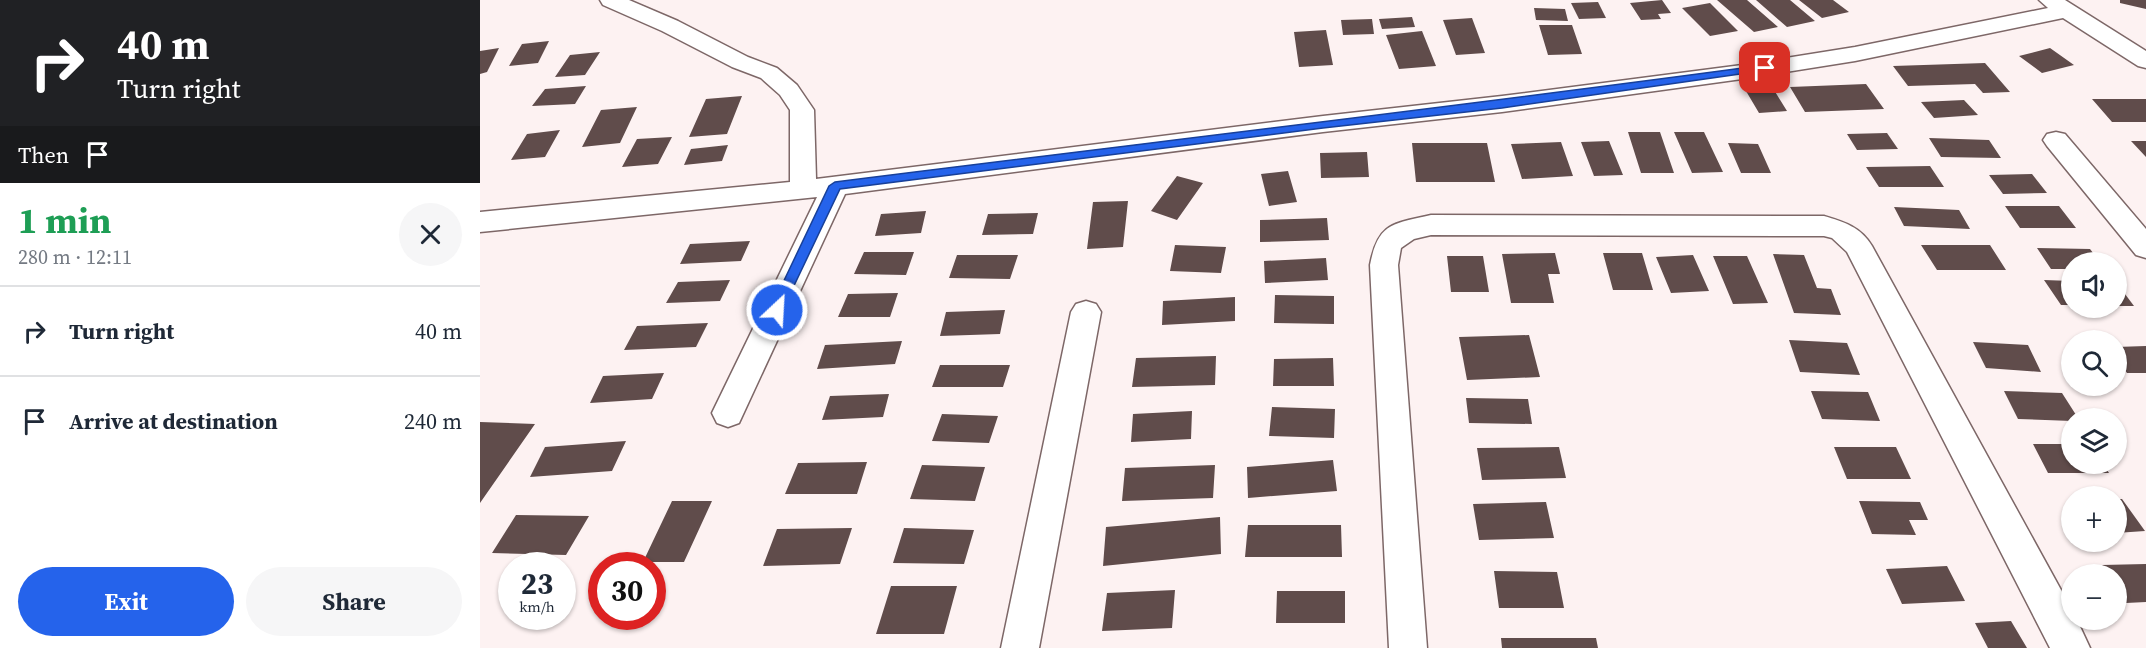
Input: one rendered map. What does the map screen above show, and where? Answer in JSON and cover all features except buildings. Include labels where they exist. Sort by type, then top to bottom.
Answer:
[{"type":"street","points":[[611,0],[670,26],[740,62],[769,73],[789,90],[802,110],[803,188]]},
{"type":"street","points":[[480,222],[835,186],[1731,74],[1855,54],[2058,5],[2146,61]]},
{"type":"street","points":[[2056,140],[2146,248]]},
{"type":"street","points":[[728,413],[835,186]]},
{"type":"street","points":[[1408,648],[1384,265],[1388,243],[1405,231],[1431,225],[1824,226],[1842,231],[1858,246],[2071,648]]},
{"type":"street","points":[[1020,648],[1086,312]]},
{"type":"route","points":[[777,310],[835,186],[1323,124],[1502,104],[1765,68]]}]
